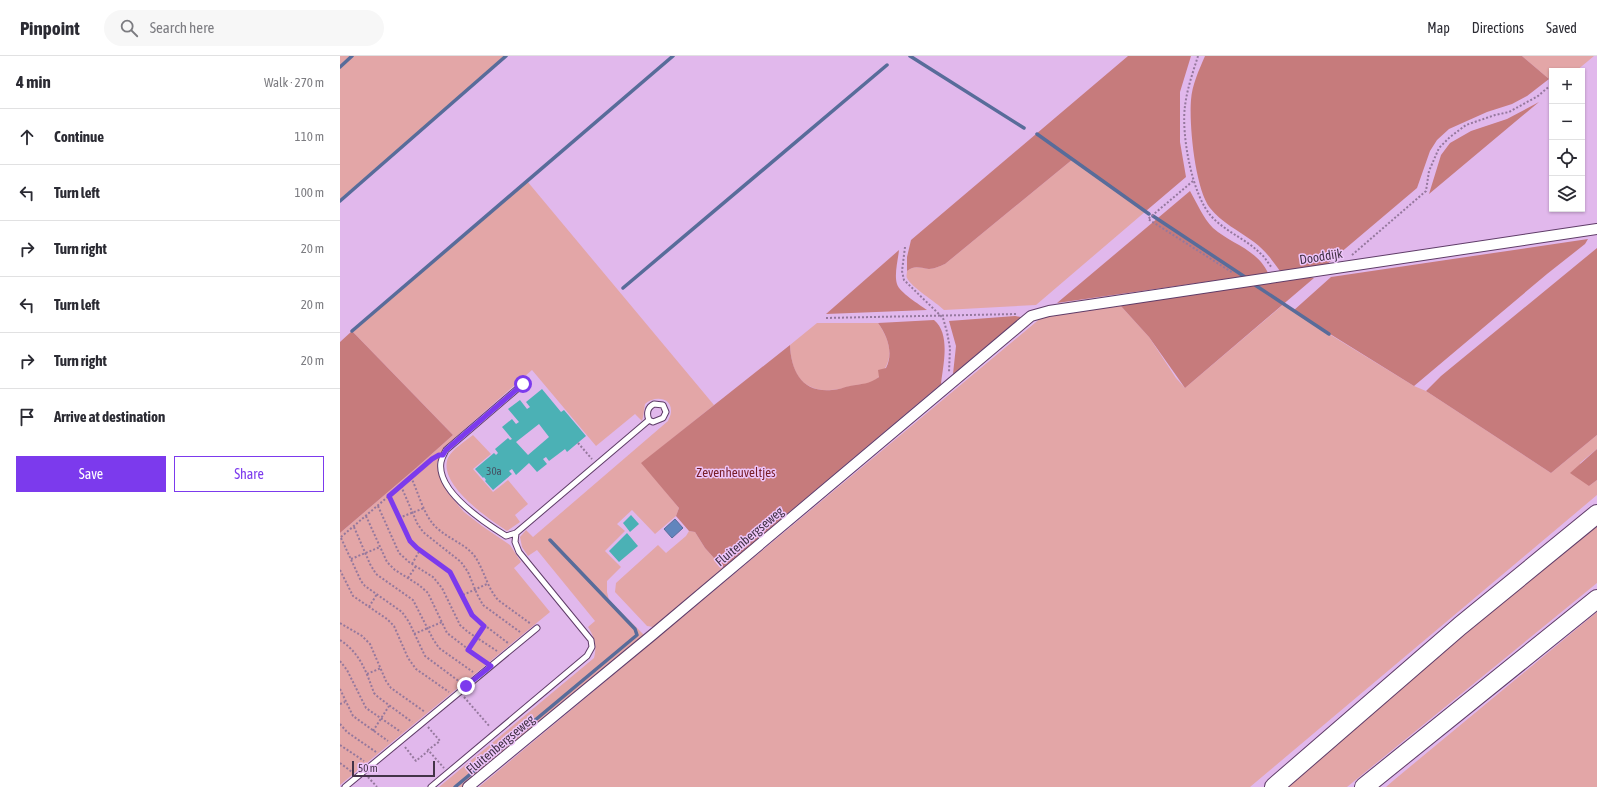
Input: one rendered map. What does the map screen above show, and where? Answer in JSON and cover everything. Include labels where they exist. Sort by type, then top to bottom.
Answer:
[{"type":"highway","points":[[1274,787],[1460,626],[1597,514]]},
{"type":"highway","points":[[1364,787],[1597,599]]},
{"type":"street","name":"Dooddijk","points":[[1049,311],[1339,266],[1597,229]]},
{"type":"street","name":"Fluitenbergseweg","points":[[468,787],[1022,323],[1035,314],[1049,311]]},
{"type":"lane","points":[[523,384],[446,450],[441,463],[443,476],[467,509],[484,523],[506,536],[516,533],[649,420]]},
{"type":"lane","points":[[431,787],[587,656],[592,647],[591,640],[584,630],[519,552],[515,542],[516,533]]},
{"type":"lane","points":[[345,787],[537,628]]},
{"type":"path","points":[[1198,56],[1184,107],[1185,140],[1193,181],[1211,216],[1226,229],[1260,253],[1276,276]]},
{"type":"path","points":[[1339,266],[1426,191],[1429,171],[1439,148],[1450,137],[1466,125],[1509,112],[1538,96],[1549,87]]},
{"type":"path","points":[[1193,181],[1154,212],[1148,219],[1244,281]]},
{"type":"path","points":[[905,247],[902,271],[904,280],[941,317],[947,332],[950,348],[949,385]]},
{"type":"path","points":[[826,318],[941,317],[1035,314]]},
{"type":"path","points":[[578,443],[597,464]]},
{"type":"path","points":[[443,455],[439,455],[432,459],[340,538],[361,581],[365,586],[402,612],[409,622],[425,656],[466,686]]},
{"type":"path","points":[[411,477],[424,508],[434,525],[474,555],[481,567],[487,584],[498,600],[537,628]]},
{"type":"path","points":[[401,486],[412,512],[423,532],[461,562],[468,572],[484,605],[526,637]]},
{"type":"path","points":[[389,496],[410,541],[450,572],[472,615],[484,626],[514,647]]},
{"type":"path","points":[[378,506],[396,549],[405,559],[434,577],[440,584],[460,625],[503,656]]},
{"type":"path","points":[[399,518],[424,508]]},
{"type":"path","points":[[366,516],[387,562],[395,570],[428,593],[449,636],[491,666]]},
{"type":"path","points":[[354,527],[376,574],[413,600],[433,639],[442,652],[478,676]]},
{"type":"path","points":[[351,559],[380,547]]},
{"type":"path","points":[[412,564],[420,550]]},
{"type":"path","points":[[408,578],[416,566]]},
{"type":"path","points":[[340,570],[353,596],[387,619],[394,626],[408,658],[416,669],[454,696]]},
{"type":"path","points":[[462,595],[487,584]]},
{"type":"path","points":[[369,607],[377,594]]},
{"type":"path","points":[[414,634],[442,622]]},
{"type":"path","points":[[340,623],[366,640],[372,648],[391,688],[431,716]]},
{"type":"path","points":[[468,650],[484,626]]},
{"type":"path","points":[[340,640],[357,655],[374,692],[389,706],[418,726]]},
{"type":"path","points":[[340,661],[347,670],[366,708],[407,736]]},
{"type":"path","points":[[367,674],[381,668]]},
{"type":"path","points":[[340,689],[352,716],[395,746]]},
{"type":"path","points":[[460,692],[495,733]]},
{"type":"path","points":[[340,704],[345,702]]},
{"type":"path","points":[[373,731],[389,706]]},
{"type":"path","points":[[400,742],[416,761],[440,741],[424,722]]},
{"type":"path","points":[[340,724],[347,732],[382,756]]},
{"type":"path","points":[[341,746],[371,766]]},
{"type":"path","points":[[428,750],[448,773]]},
{"type":"path","points":[[340,763],[358,776]]},
{"type":"path","points":[[364,772],[377,787]]},
{"type":"shaded area","points":[[340,56],[505,56],[340,199]]},
{"type":"shaded area","points":[[1522,56],[1594,56],[1580,68],[1549,68],[1549,79]]},
{"type":"shaded area","points":[[1073,159],[1146,211],[1036,305],[944,310],[909,282],[907,271],[915,267],[931,269],[945,264]]},
{"type":"shaded area","points":[[527,181],[714,405],[642,463],[679,508],[676,516],[655,534],[632,510],[617,524],[625,531],[605,551],[621,567],[607,581],[609,600],[644,635],[465,787],[439,787],[594,658],[595,642],[588,627],[595,621],[537,550],[528,556],[522,547],[520,537],[526,530],[533,537],[668,421],[671,414],[670,407],[665,400],[657,399],[648,401],[645,404],[642,421],[635,414],[596,446],[532,370],[443,448],[437,463],[440,478],[447,492],[464,512],[510,545],[521,562],[514,568],[550,612],[340,785],[340,533],[453,435],[352,331]]},
{"type":"shaded area","points":[[1284,304],[1329,334],[1414,386],[1426,391],[1551,473],[1597,435],[1597,449],[1580,463],[1589,486],[1597,480],[1597,495],[1250,787],[479,787],[1042,317],[1120,305],[1149,337],[1176,378],[1185,388]]},
{"type":"shaded area","points":[[817,323],[878,323],[888,341],[889,348],[886,367],[881,374],[870,383],[834,390],[821,390],[805,383],[796,371],[790,345]]},
{"type":"shaded area","points":[[473,435],[491,454],[473,469],[493,492],[508,480],[528,504],[515,515],[520,522],[507,531],[467,500],[450,479],[447,468],[448,458],[456,448]]},
{"type":"shaded area","points":[[1597,523],[1597,583],[1347,787],[1284,787]]},
{"type":"shaded area","points":[[689,531],[695,532],[705,548],[723,568],[653,627],[647,626],[615,592],[616,583],[658,545],[666,553],[686,536]]},
{"type":"shaded area","points":[[1597,612],[1597,787],[1386,787],[1394,780]]},
{"type":"green space","points":[[1128,56],[1191,56],[1180,92],[1180,142],[1186,177],[1146,211],[1073,159],[945,264],[931,269],[915,267],[907,271],[907,257],[911,240]]},
{"type":"green space","points":[[1205,56],[1522,56],[1549,79],[1527,96],[1512,104],[1487,112],[1449,129],[1437,140],[1430,151],[1417,188],[1326,265],[1280,271],[1258,245],[1214,213],[1205,199],[1197,172],[1191,125],[1191,100],[1194,83]]},
{"type":"green space","points":[[1539,102],[1429,194],[1441,155],[1450,143],[1471,131],[1507,119]]},
{"type":"green space","points":[[1190,191],[1209,224],[1220,234],[1251,252],[1268,273],[1057,303]]},
{"type":"green space","points":[[1588,239],[1585,244],[1414,386],[1293,311],[1331,277]]},
{"type":"green space","points":[[1597,248],[1597,435],[1551,473],[1426,391],[1441,376]]},
{"type":"green space","points":[[899,250],[896,272],[897,284],[902,291],[927,310],[826,314]]},
{"type":"green space","points":[[1308,277],[1314,278],[1185,388],[1149,337],[1120,305]]},
{"type":"green space","points":[[1015,316],[1021,317],[953,374],[956,346],[949,321]]},
{"type":"green space","name":"Zevenheuveltjes","points":[[934,320],[943,333],[945,350],[941,384],[723,568],[705,548],[695,532],[689,531],[676,516],[679,508],[641,463],[790,345],[791,355],[796,371],[806,384],[813,388],[822,390],[836,390],[872,381],[879,377],[878,370],[886,368],[889,356],[888,344],[887,339],[878,323]]},
{"type":"green space","points":[[352,331],[453,435],[340,533],[340,342]]},
{"type":"green space","points":[[1597,449],[1597,480],[1589,486],[1570,473]]},
{"type":"water","points":[[675,519],[683,528],[672,538],[664,529]]},
{"type":"building","points":[[542,389],[561,412],[564,410],[586,436],[567,452],[565,449],[549,461],[546,457],[543,459],[547,464],[537,472],[529,463],[516,475],[512,469],[509,471],[512,474],[493,490],[485,481],[486,480],[484,477],[483,478],[475,469],[494,453],[496,455],[498,453],[495,449],[508,438],[510,440],[512,439],[502,427],[512,419],[516,424],[519,422],[508,409],[520,400],[527,409],[530,407],[526,402]],"holes":[[[539,424],[549,437],[528,455],[516,442]]]},
{"type":"building","points":[[631,515],[639,524],[630,532],[623,523]]},
{"type":"building","points":[[627,533],[638,546],[619,562],[609,551]]},
{"type":"waterway","points":[[340,67],[352,56]]},
{"type":"waterway","points":[[340,201],[506,56]]},
{"type":"waterway","points":[[352,331],[673,56]]},
{"type":"waterway","points":[[910,56],[1024,128]]},
{"type":"waterway","points":[[623,288],[887,65]]},
{"type":"waterway","points":[[1037,134],[1149,214]]},
{"type":"waterway","points":[[1153,216],[1248,279]]},
{"type":"waterway","points":[[1252,283],[1329,334]]},
{"type":"waterway","points":[[455,787],[637,635],[635,629],[550,540]]},
{"type":"route","points":[[466,686],[491,666],[468,650],[484,626],[472,615],[453,576],[447,568],[414,546],[410,541],[389,496],[432,459],[439,455],[443,455],[446,450],[523,384]]}]
